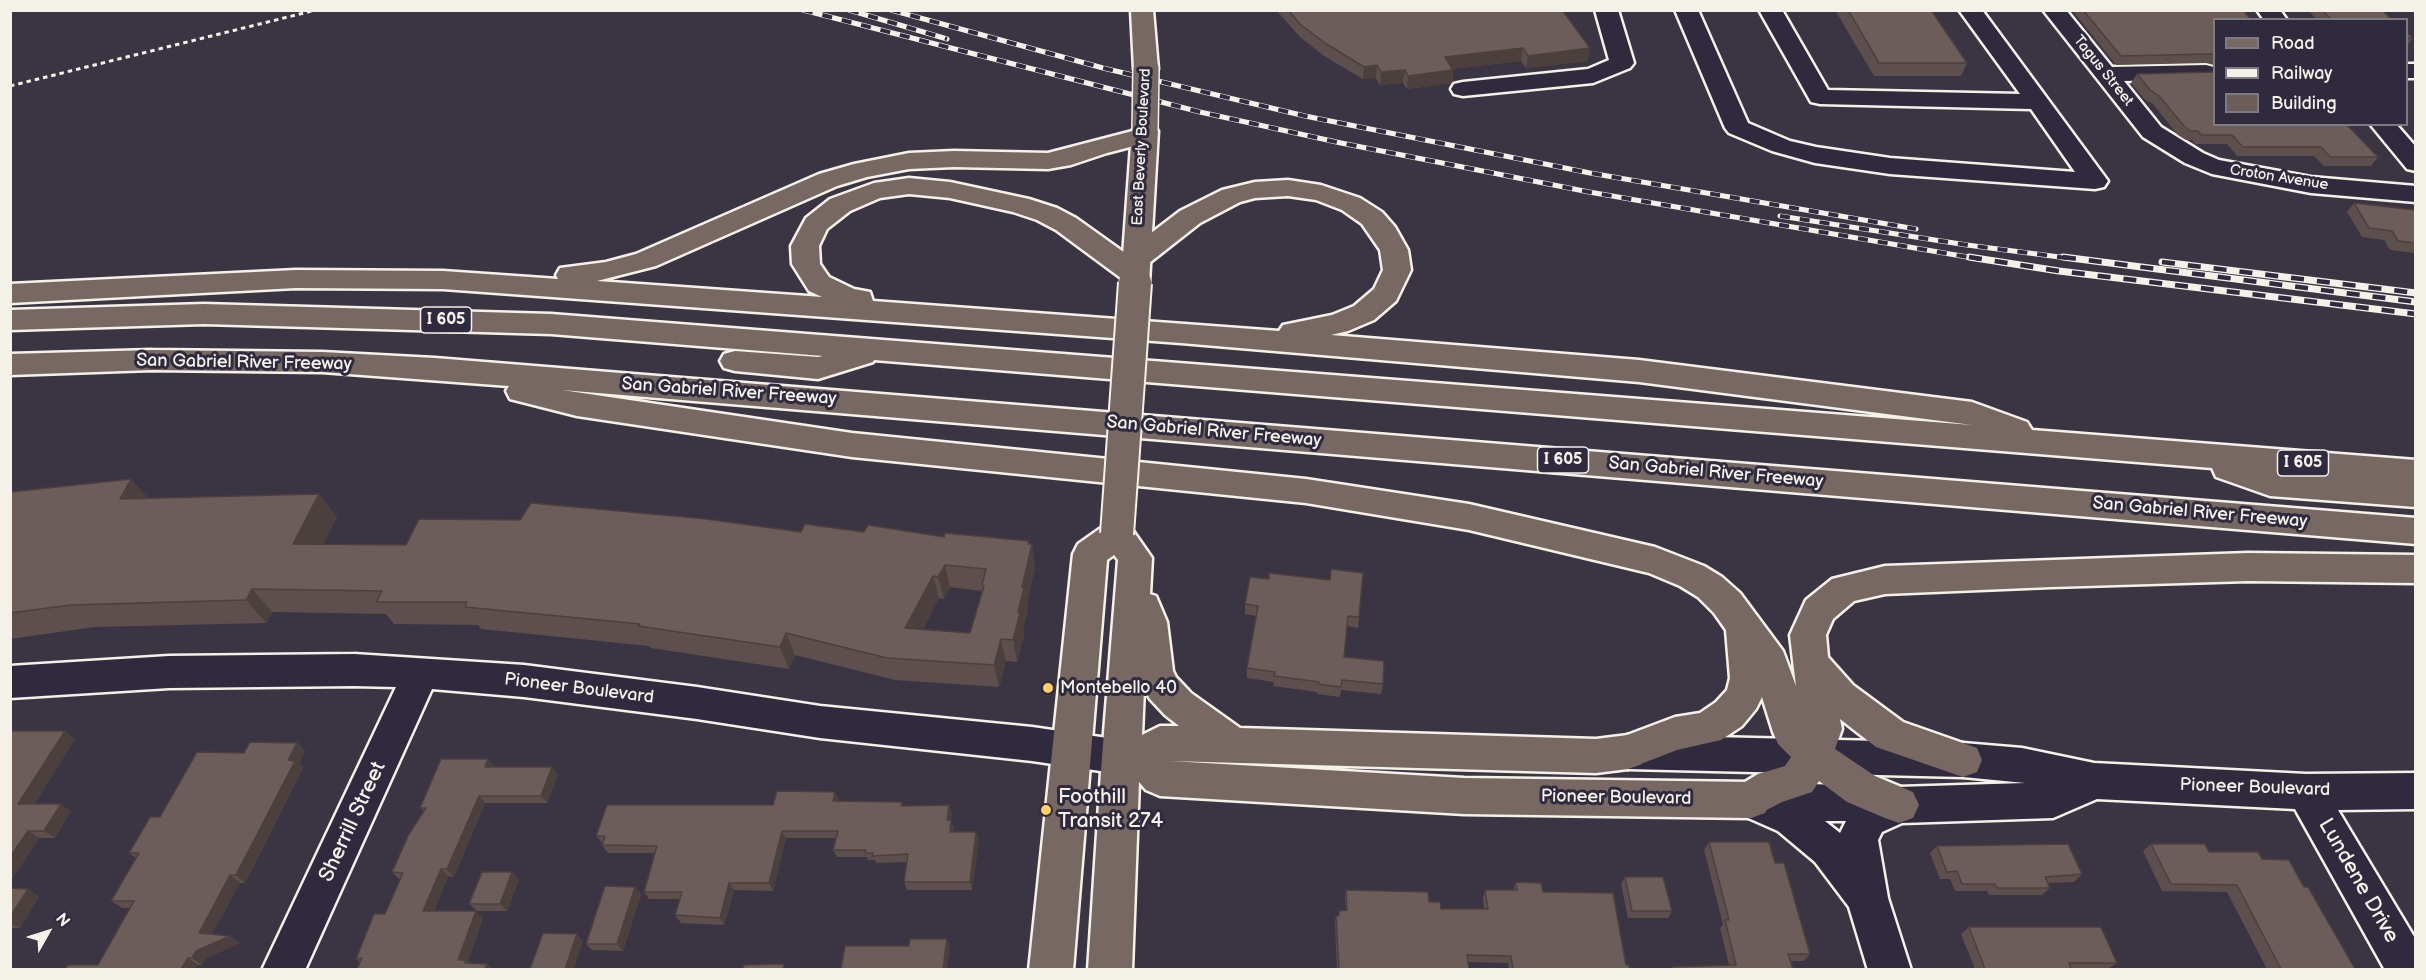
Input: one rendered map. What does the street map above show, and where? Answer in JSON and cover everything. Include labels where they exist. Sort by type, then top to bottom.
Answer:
[{"type":"main road","name":"East Beverly Boulevard","points":[[1117,534],[1144,133],[1146,69],[1142,10]]},
{"type":"main road","points":[[10,294],[296,279],[443,280],[560,277],[607,271],[646,260],[828,180],[862,170],[909,161],[954,159],[1048,161],[1071,157],[1144,133]]},
{"type":"main road","points":[[986,319],[849,297],[819,284],[806,264],[806,246],[816,224],[840,205],[874,191],[909,186],[962,192],[1047,214],[1066,224],[1135,272],[1210,205],[1231,196],[1256,190],[1288,188],[1321,193],[1352,204],[1372,218],[1385,233],[1395,250],[1397,270],[1386,294],[1364,313],[1338,324],[1277,334],[1223,330],[1181,333]]},
{"type":"main road","points":[[443,280],[1181,333],[1639,371],[1972,413],[2051,444]]},
{"type":"main road","name":"I 605","points":[[10,320],[204,315],[398,318],[551,324],[2415,472]]},
{"type":"main road","points":[[10,334],[171,332],[380,334],[635,352],[818,369],[880,350]]},
{"type":"main road","points":[[10,343],[204,341],[468,350],[816,379],[842,401]]},
{"type":"main road","name":"San Gabriel River Freeway","points":[[10,365],[152,360],[322,362],[435,369],[2415,531]]},
{"type":"main road","points":[[435,369],[577,405],[852,445],[1306,491],[1469,517],[1655,561],[1692,576],[1727,603],[1770,662],[1792,732],[1813,755],[1861,789],[1899,805]]},
{"type":"main road","points":[[2190,453],[2270,483],[2415,495]]},
{"type":"main road","points":[[2284,520],[2310,500],[2415,509]]},
{"type":"main road","points":[[1051,969],[1090,554],[1117,534],[1135,558],[1132,758],[1110,969]]},
{"type":"main road","points":[[1751,800],[1772,788],[1798,780],[1813,755],[1823,729],[1810,661],[1808,635],[1819,609],[1844,590],[1886,580],[2248,567],[2415,569]]},
{"type":"main road","points":[[1134,584],[1149,622],[1155,673],[1163,688],[1178,704],[1233,745]]},
{"type":"main road","points":[[1628,752],[1675,734],[1708,728],[1729,714],[1743,698],[1749,678],[1744,624]]},
{"type":"main road","points":[[1810,661],[1840,696],[1890,735],[1964,760]]},
{"type":"main road","name":"Pioneer Boulevard","points":[[1628,752],[1596,756],[1160,743],[1132,758],[1160,778],[1464,796],[1751,800]]},
{"type":"street","points":[[1463,89],[1593,76],[1622,63],[1606,10]]},
{"type":"street","points":[[1770,10],[1820,98],[2038,102]]},
{"type":"street","points":[[1687,13],[1738,128],[1781,146],[1815,155],[1890,166],[2095,181],[1970,10]]},
{"type":"street","name":"Tagus Street","points":[[2054,10],[2152,132]]},
{"type":"street","points":[[2105,74],[2206,72]]},
{"type":"street","points":[[2384,126],[2415,163]]},
{"type":"street","name":"Croton Avenue","points":[[2152,132],[2194,158],[2212,166],[2311,185],[2415,194]]},
{"type":"street","name":"Pioneer Boulevard","points":[[10,682],[169,672],[354,670],[421,673],[524,681],[697,703],[820,722],[1132,758]]},
{"type":"street","name":"Sherrill Street","points":[[283,969],[421,673]]},
{"type":"street","name":"Pioneer Boulevard","points":[[1628,752],[1964,760],[2022,765],[2094,781],[2306,792],[2415,791]]},
{"type":"street","name":"Pioneer Boulevard","points":[[1751,800],[1899,805],[2053,800],[2094,781]]},
{"type":"street","name":"Lundene Drive","points":[[2306,792],[2409,969]]},
{"type":"street","points":[[1751,800],[1792,818],[1829,849],[1867,898]]},
{"type":"street","points":[[1890,969],[1867,898],[1858,839],[1868,819],[1899,805]]},
{"type":"path","points":[[10,86],[316,10]]},
{"type":"building","points":[[1288,10],[1562,10],[1590,48],[1528,56],[1523,48],[1445,57],[1453,70],[1408,76],[1405,70],[1381,72],[1377,65],[1364,67],[1325,43],[1300,24]]},
{"type":"building","points":[[1848,10],[1931,10],[1967,63],[1879,63]]},
{"type":"building","points":[[2083,10],[2243,10],[2249,18],[2213,18],[2213,55],[2121,56]]},
{"type":"building","points":[[2322,10],[2382,10],[2390,18],[2330,18]]},
{"type":"building","points":[[2213,72],[2213,126],[2348,126],[2378,157],[2330,157],[2321,147],[2243,147],[2232,135],[2201,135],[2198,131],[2191,131],[2184,126],[2137,74]]},
{"type":"building","points":[[2354,203],[2415,210],[2415,243],[2398,241],[2392,231],[2369,228]]},
{"type":"building","points":[[131,479],[120,499],[319,494],[293,544],[406,545],[419,519],[520,520],[531,503],[706,519],[801,532],[805,524],[864,532],[868,525],[944,537],[945,533],[1029,541],[1028,544],[1032,544],[1013,640],[1001,639],[994,665],[887,658],[786,633],[780,647],[638,626],[640,624],[465,607],[467,602],[376,602],[382,591],[252,589],[246,600],[71,605],[10,613],[10,492]],"holes":[[[945,565],[986,569],[982,585],[984,586],[970,633],[905,628],[933,576],[938,577]]]},
{"type":"building","points":[[1331,569],[1363,573],[1359,617],[1348,616],[1344,657],[1384,661],[1383,684],[1342,680],[1341,687],[1274,676],[1275,672],[1247,668],[1258,606],[1245,604],[1250,577],[1269,579],[1269,573],[1330,580]]},
{"type":"building","points":[[10,731],[65,731],[18,804],[61,804],[44,831],[28,831],[10,857]]},
{"type":"building","points":[[250,742],[297,743],[288,760],[295,761],[236,875],[230,875],[199,933],[230,936],[196,951],[181,969],[65,969],[68,965],[98,965],[134,901],[111,901],[139,853],[129,853],[150,817],[160,817],[197,752],[244,753]]},
{"type":"building","points":[[441,759],[488,759],[485,767],[552,767],[541,796],[479,796],[447,869],[441,869],[423,911],[476,911],[458,960],[466,960],[465,963],[487,964],[485,969],[357,969],[362,958],[356,959],[374,914],[385,914],[403,873],[392,872],[409,834],[426,808],[420,808]]},
{"type":"building","points":[[777,791],[835,792],[833,801],[902,802],[901,806],[949,805],[947,820],[951,820],[950,832],[976,832],[970,882],[904,882],[908,854],[872,856],[873,853],[865,853],[866,850],[833,850],[838,831],[782,831],[769,883],[729,883],[720,918],[675,915],[682,892],[644,892],[657,846],[602,845],[605,836],[596,836],[607,805],[773,805]]},
{"type":"building","points":[[1709,842],[1769,842],[1775,863],[1784,863],[1810,954],[1788,954],[1793,969],[1673,969],[1672,967],[1736,965],[1725,920],[1729,920]]},
{"type":"building","points":[[2068,844],[2082,874],[2045,877],[2050,888],[1997,888],[1995,884],[1962,884],[1957,871],[1947,872],[1937,846]]},
{"type":"building","points":[[2151,844],[2205,844],[2209,852],[2258,852],[2262,859],[2289,860],[2304,887],[2308,887],[2355,969],[2281,969],[2237,885],[2171,884]]},
{"type":"building","points":[[482,872],[512,872],[500,904],[469,904]]},
{"type":"building","points":[[1625,877],[1663,877],[1672,911],[1632,911]]},
{"type":"building","points":[[1516,882],[1541,883],[1543,892],[1613,893],[1626,965],[1629,965],[1630,969],[1513,969],[1511,956],[1467,955],[1469,969],[1339,969],[1336,916],[1339,916],[1339,911],[1347,910],[1346,890],[1428,892],[1429,902],[1440,902],[1441,909],[1488,909],[1485,890],[1517,890]]},
{"type":"building","points":[[605,886],[635,887],[617,944],[586,944]]},
{"type":"building","points":[[10,888],[28,889],[10,917]]},
{"type":"building","points":[[1969,927],[2101,927],[2117,963],[2069,963],[2071,969],[1985,969]]},
{"type":"building","points":[[543,933],[577,934],[565,969],[530,969]]},
{"type":"building","points":[[910,939],[947,939],[943,969],[841,969],[845,946],[909,946]]},
{"type":"building","points":[[784,964],[783,969],[743,969],[744,965]]},
{"type":"railway","points":[[803,10],[1200,112],[1341,143],[1589,192],[1979,259]]},
{"type":"railway","points":[[849,10],[947,39]]},
{"type":"railway","points":[[891,10],[1103,68],[1305,116],[1590,173],[1916,229]]},
{"type":"railway","points":[[1780,216],[2075,259]]},
{"type":"railway","points":[[1969,257],[2059,271],[2416,314]]},
{"type":"railway","points":[[2063,257],[2416,302]]},
{"type":"railway","points":[[2162,262],[2416,293]]},
{"type":"place","name":"Montebello 40","points":[[1048,688]]},
{"type":"place","name":"Foothill Transit 274","points":[[1046,810]]}]
